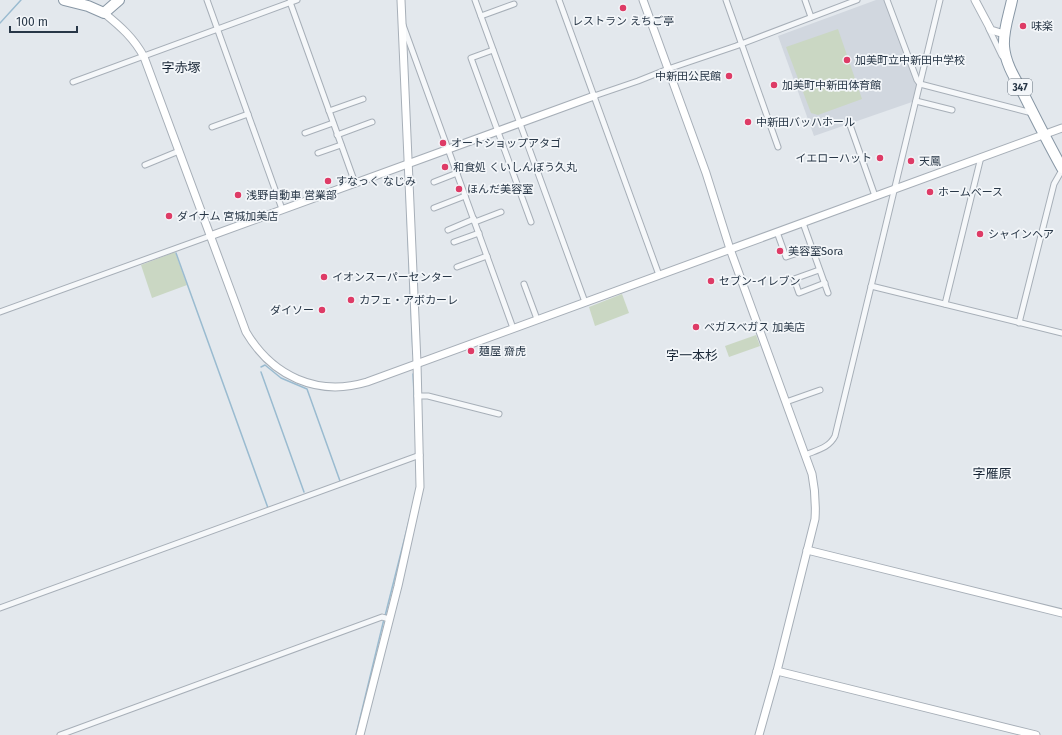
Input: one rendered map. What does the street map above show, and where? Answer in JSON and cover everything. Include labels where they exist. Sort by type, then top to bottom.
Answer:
[{"type":"highway","points":[[64,0],[88,6],[104,13],[119,0]]},
{"type":"highway","name":"347","points":[[1012,0],[1004,34],[1004,46],[1009,67],[1032,113],[1059,158],[1062,169]]},
{"type":"street","points":[[207,0],[282,209]]},
{"type":"street","points":[[73,82],[297,0]]},
{"type":"street","points":[[360,735],[386,618],[419,497],[421,481],[417,455],[417,364],[401,0]]},
{"type":"street","points":[[475,0],[585,302]]},
{"type":"street","points":[[559,0],[658,275]]},
{"type":"street","points":[[643,0],[706,173],[730,249],[812,474],[816,504],[815,519],[777,671],[759,735]]},
{"type":"street","points":[[726,0],[778,147]]},
{"type":"street","points":[[805,0],[811,17]]},
{"type":"street","points":[[0,312],[668,69],[709,56],[857,0]]},
{"type":"street","points":[[887,0],[917,80],[920,84],[1032,113]]},
{"type":"street","points":[[805,455],[825,447],[834,436],[940,0]]},
{"type":"street","points":[[975,0],[1005,62],[1009,67]]},
{"type":"street","points":[[290,2],[355,183]]},
{"type":"street","points":[[481,16],[514,4]]},
{"type":"street","points":[[104,13],[130,35],[144,56],[246,332],[260,353],[279,369],[290,376],[310,384],[334,388],[357,385],[417,364],[1062,128]]},
{"type":"street","points":[[402,24],[449,149],[513,328]]},
{"type":"street","points":[[987,24],[991,30],[1004,34]]},
{"type":"street","points":[[493,50],[471,58],[531,222]]},
{"type":"street","points":[[329,111],[363,99]]},
{"type":"street","points":[[916,101],[952,110]]},
{"type":"street","points":[[212,127],[248,114]]},
{"type":"street","points":[[338,135],[372,122]]},
{"type":"street","points":[[305,133],[333,123]]},
{"type":"street","points":[[850,125],[875,196]]},
{"type":"street","points":[[318,153],[341,145]]},
{"type":"street","points":[[145,165],[179,151]]},
{"type":"street","points":[[945,304],[981,157]]},
{"type":"street","points":[[1019,323],[1054,184],[1062,169]]},
{"type":"street","points":[[434,182],[457,173]]},
{"type":"street","points":[[434,208],[465,196]]},
{"type":"street","points":[[448,230],[501,212]]},
{"type":"street","points":[[802,223],[828,293]]},
{"type":"street","points":[[777,232],[786,257],[812,248]]},
{"type":"street","points":[[454,242],[479,233]]},
{"type":"street","points":[[457,267],[487,256]]},
{"type":"street","points":[[820,270],[794,279],[799,293],[824,283]]},
{"type":"street","points":[[524,284],[537,319]]},
{"type":"street","points":[[871,286],[1062,333]]},
{"type":"street","points":[[786,402],[820,390]]},
{"type":"street","points":[[417,396],[428,396],[499,414]]},
{"type":"street","points":[[0,608],[417,455]]},
{"type":"street","points":[[807,550],[1062,613]]},
{"type":"street","points":[[60,735],[386,618]]},
{"type":"street","points":[[777,671],[1036,735]]},
{"type":"shaded area","name":"加美町立中新田中学校","points":[[876,0],[884,0],[917,84],[912,102],[814,136],[778,36]]},
{"type":"green space","points":[[838,29],[862,99],[818,115],[811,113],[786,47]]},
{"type":"green space","points":[[175,252],[187,285],[152,298],[141,265]]},
{"type":"green space","points":[[622,294],[629,313],[595,326],[589,307]]},
{"type":"green space","points":[[756,335],[760,346],[729,357],[725,346]]},
{"type":"waterway","points":[[0,23],[21,0]]},
{"type":"waterway","points":[[406,187],[413,354]]},
{"type":"waterway","points":[[176,253],[268,508]]},
{"type":"waterway","points":[[261,367],[265,365],[281,378],[307,389],[340,481]]},
{"type":"waterway","points":[[261,372],[304,492]]},
{"type":"waterway","points":[[413,374],[415,412]]},
{"type":"waterway","points":[[385,616],[411,513]]},
{"type":"waterway","points":[[356,735],[384,619]]},
{"type":"place","name":"レストラン えちご亭","points":[[623,8]]},
{"type":"place","name":"味楽","points":[[1023,26]]},
{"type":"place","name":"加美町立中新田中学校","points":[[847,60]]},
{"type":"place","name":"中新田公民館","points":[[729,76]]},
{"type":"place","name":"加美町中新田体育館","points":[[774,85]]},
{"type":"place","name":"中新田バッハホール","points":[[748,122]]},
{"type":"place","name":"オートショップアタゴ","points":[[443,143]]},
{"type":"place","name":"イエローハット","points":[[880,158]]},
{"type":"place","name":"天鳳","points":[[911,161]]},
{"type":"place","name":"和食処 くいしんぼう久丸","points":[[445,167]]},
{"type":"place","name":"すなっく なじみ","points":[[328,181]]},
{"type":"place","name":"ほんだ美容室","points":[[459,189]]},
{"type":"place","name":"ホームベース","points":[[930,192]]},
{"type":"place","name":"浅野自動車 営業部","points":[[238,195]]},
{"type":"place","name":"ダイナム 宮城加美店","points":[[169,216]]},
{"type":"place","name":"シャインヘア","points":[[980,234]]},
{"type":"place","name":"美容室Sora","points":[[780,251]]},
{"type":"place","name":"イオンスーパーセンター","points":[[324,277]]},
{"type":"place","name":"セブン-イレブン","points":[[711,281]]},
{"type":"place","name":"カフェ・アボカーレ","points":[[351,300]]},
{"type":"place","name":"ダイソー","points":[[322,310]]},
{"type":"place","name":"ベガスベガス 加美店","points":[[696,327]]},
{"type":"place","name":"麺屋 齋虎","points":[[471,351]]},
{"type":"district","name":"字赤塚","points":[[181,67]]},
{"type":"district","name":"字一本杉","points":[[692,355]]},
{"type":"district","name":"字雁原","points":[[992,473]]}]
